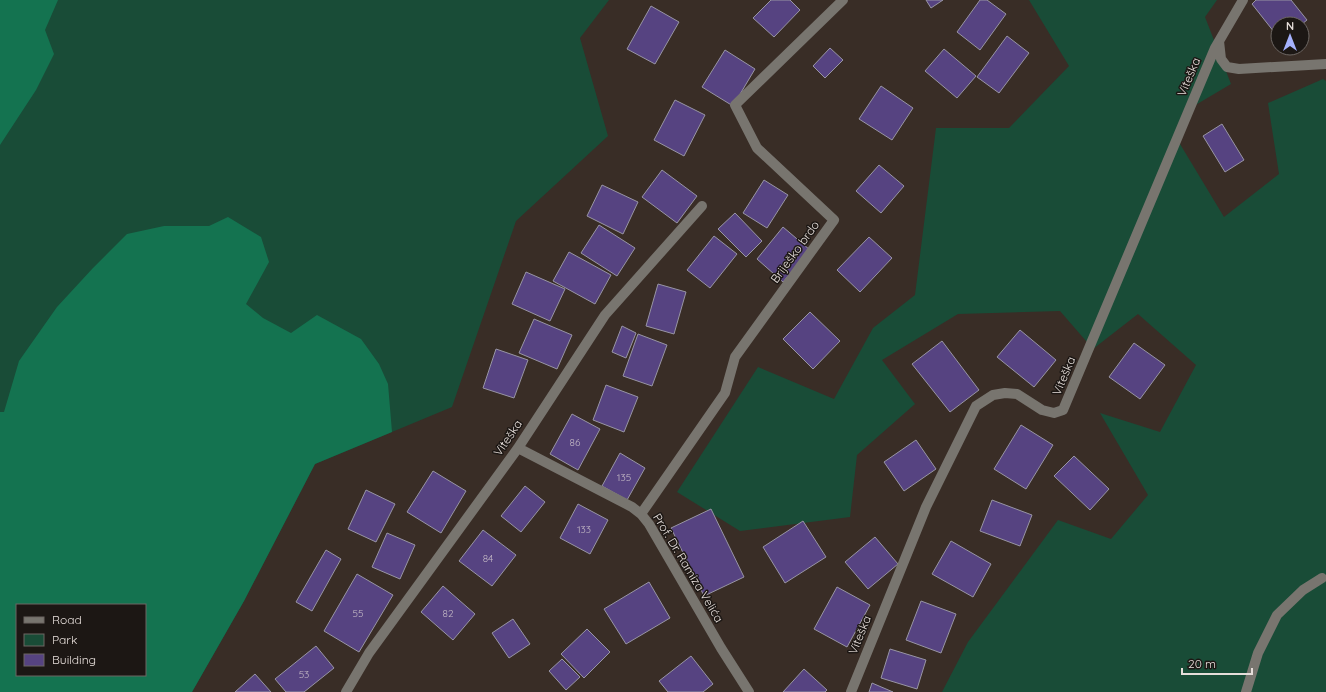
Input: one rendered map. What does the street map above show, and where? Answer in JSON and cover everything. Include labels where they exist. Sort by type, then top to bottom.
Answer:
[{"type":"street","name":"Briješko brdo","points":[[641,514],[725,393],[735,357],[834,220],[756,148],[735,105],[843,0]]},
{"type":"street","name":"Viteška","points":[[851,692],[926,507],[976,406],[993,395],[1004,393],[1017,394],[1042,410],[1054,413],[1063,410],[1219,41],[1243,0]]},
{"type":"street","points":[[1219,41],[1221,59],[1227,67],[1239,69],[1326,64]]},
{"type":"street","name":"Viteška","points":[[346,692],[369,653],[518,448],[605,315],[702,206]]},
{"type":"street","name":"Prof. Dr. Ramiza Velića","points":[[518,448],[632,507],[641,514],[749,692]]},
{"type":"street","points":[[1246,692],[1258,653],[1277,615],[1303,590],[1322,578]]},
{"type":"green space","points":[[0,0],[609,0],[580,38],[608,136],[516,221],[452,407],[315,464],[244,601],[192,692],[0,692]]},
{"type":"green space","points":[[0,0],[58,0],[45,30],[54,54],[36,90],[0,145]]},
{"type":"green space","points":[[1029,0],[1217,0],[1205,17],[1231,84],[1182,113],[1180,144],[1224,217],[1279,174],[1268,103],[1323,79],[1326,81],[1326,692],[942,692],[968,642],[1058,520],[1111,539],[1148,495],[1100,413],[1160,432],[1196,365],[1138,314],[1093,349],[1060,311],[958,314],[882,360],[915,404],[857,455],[850,517],[740,531],[677,492],[758,367],[834,399],[873,328],[915,295],[936,128],[1009,128],[1069,66]]},
{"type":"green space","points":[[228,217],[261,237],[269,262],[246,304],[263,318],[291,333],[317,315],[361,339],[379,364],[388,384],[392,432],[315,464],[244,601],[192,692],[0,692],[0,412],[4,412],[19,361],[57,307],[127,234],[164,226],[209,226]]},
{"type":"building","points":[[771,0],[790,0],[800,10],[774,37],[753,18]]},
{"type":"building","points":[[926,0],[943,0],[931,8]]},
{"type":"building","points":[[980,0],[987,0],[1006,14],[980,50],[957,32]]},
{"type":"building","points":[[1256,0],[1291,0],[1304,16],[1270,16],[1270,27],[1252,4]]},
{"type":"building","points":[[651,6],[679,22],[655,64],[627,49]]},
{"type":"building","points":[[1007,36],[1029,53],[999,93],[977,77]]},
{"type":"building","points":[[830,48],[843,60],[825,78],[813,66]]},
{"type":"building","points":[[944,49],[976,76],[957,98],[925,71]]},
{"type":"building","points":[[725,50],[755,69],[733,106],[702,87]]},
{"type":"building","points":[[881,86],[913,108],[892,140],[859,119]]},
{"type":"building","points":[[675,100],[705,115],[684,156],[654,140]]},
{"type":"building","points":[[1222,124],[1244,160],[1225,172],[1203,136]]},
{"type":"building","points":[[879,165],[904,186],[881,213],[856,191]]},
{"type":"building","points":[[662,170],[697,196],[677,223],[642,197]]},
{"type":"building","points":[[764,180],[788,195],[767,228],[743,213]]},
{"type":"building","points":[[602,185],[638,202],[623,234],[587,216]]},
{"type":"building","points":[[735,213],[762,241],[746,257],[718,229]]},
{"type":"building","points":[[599,225],[635,248],[617,276],[581,253]]},
{"type":"building","points":[[783,227],[810,250],[783,282],[757,259]]},
{"type":"building","points":[[714,236],[737,254],[710,288],[687,270]]},
{"type":"building","points":[[869,237],[892,258],[860,292],[837,270]]},
{"type":"building","points":[[569,252],[611,275],[595,304],[553,281]]},
{"type":"building","points":[[526,272],[565,289],[550,321],[512,304]]},
{"type":"building","points":[[658,284],[686,292],[674,334],[646,326]]},
{"type":"building","points":[[810,312],[840,341],[813,369],[783,339]]},
{"type":"building","points":[[534,319],[572,335],[557,369],[519,353]]},
{"type":"building","points":[[622,326],[636,333],[626,358],[612,352]]},
{"type":"building","points":[[1020,330],[1056,360],[1034,387],[997,357]]},
{"type":"building","points":[[638,334],[667,345],[652,386],[623,376]]},
{"type":"building","points":[[942,341],[979,390],[950,412],[912,364]]},
{"type":"building","points":[[1134,343],[1165,365],[1140,399],[1109,377]]},
{"type":"building","points":[[496,349],[528,360],[514,398],[483,388]]},
{"type":"building","points":[[606,385],[638,397],[624,432],[593,420]]},
{"type":"building","points":[[572,414],[600,429],[578,470],[550,454]]},
{"type":"building","points":[[1021,425],[1053,445],[1026,489],[994,469]]},
{"type":"building","points":[[916,440],[936,469],[904,491],[884,462]]},
{"type":"building","points":[[620,453],[645,468],[627,500],[602,486]]},
{"type":"building","points":[[1074,456],[1109,489],[1090,510],[1054,476]]},
{"type":"building","points":[[433,471],[466,491],[441,533],[407,512]]},
{"type":"building","points":[[525,486],[545,502],[521,532],[501,516]]},
{"type":"building","points":[[366,490],[395,504],[376,542],[348,529]]},
{"type":"building","points":[[992,500],[1032,515],[1020,546],[980,531]]},
{"type":"building","points":[[578,504],[608,520],[590,554],[560,538]]},
{"type":"building","points":[[711,509],[744,577],[704,596],[671,528]]},
{"type":"building","points":[[803,521],[826,557],[785,583],[763,547]]},
{"type":"building","points":[[483,530],[516,555],[492,586],[459,561]]},
{"type":"building","points":[[387,533],[415,545],[400,579],[372,567]]},
{"type":"building","points":[[875,537],[898,564],[868,589],[845,562]]},
{"type":"building","points":[[951,541],[991,564],[973,597],[932,574]]},
{"type":"building","points":[[326,550],[341,559],[312,611],[296,602]]},
{"type":"building","points":[[357,574],[393,595],[359,652],[324,631]]},
{"type":"building","points":[[649,582],[670,618],[626,644],[604,609]]},
{"type":"building","points":[[443,586],[475,614],[453,640],[421,612]]},
{"type":"building","points":[[837,587],[870,605],[847,647],[814,629]]},
{"type":"building","points":[[921,601],[956,614],[941,653],[906,640]]},
{"type":"building","points":[[513,619],[530,644],[509,658],[492,633]]},
{"type":"building","points":[[587,629],[610,652],[584,678],[561,654]]},
{"type":"building","points":[[316,646],[334,668],[304,692],[286,692],[275,679]]},
{"type":"building","points":[[890,649],[926,660],[917,689],[881,678]]},
{"type":"building","points":[[691,656],[713,684],[703,692],[668,692],[659,681]]},
{"type":"building","points":[[562,659],[580,677],[566,690],[549,671]]},
{"type":"building","points":[[804,669],[827,690],[825,692],[783,692]]},
{"type":"building","points":[[255,674],[271,692],[235,692]]},
{"type":"building","points":[[872,683],[893,692],[869,692]]}]
